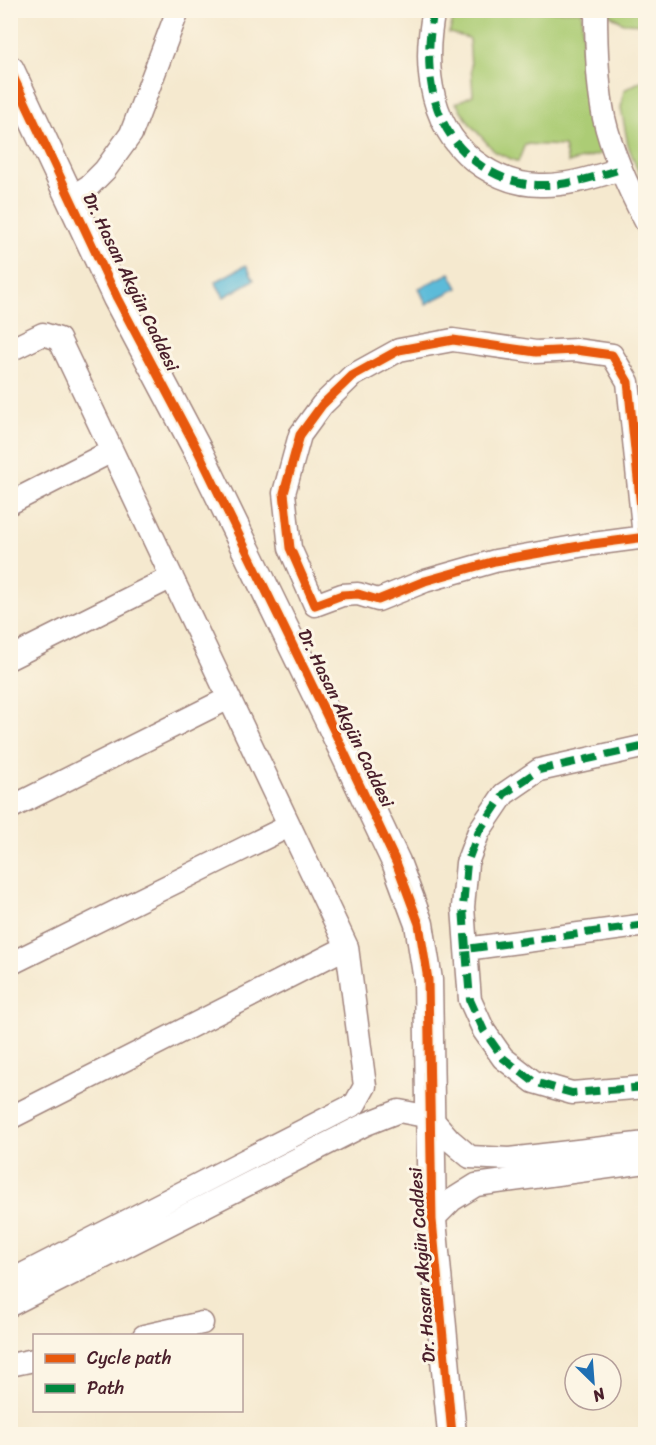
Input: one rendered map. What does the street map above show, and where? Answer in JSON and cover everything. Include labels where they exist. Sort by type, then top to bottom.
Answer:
[{"type":"street","points":[[70,198],[89,186],[105,170],[131,134],[178,10]]},
{"type":"street","points":[[434,10],[429,34],[429,68],[434,96],[441,120],[454,142],[468,157],[509,180],[539,185],[577,183],[621,170]]},
{"type":"street","points":[[596,10],[596,51],[604,119],[621,170],[645,222]]},
{"type":"street","name":"Dr. Hasan Akgün Caddesi","points":[[10,70],[117,298],[200,453],[396,862],[418,924],[428,980],[432,1220],[452,1434]]},
{"type":"street","points":[[10,350],[43,334],[59,339],[347,947],[364,1086],[355,1104],[10,1281]]},
{"type":"street","points":[[453,340],[536,352],[585,351],[612,355],[628,382],[645,537],[585,544],[495,561],[425,581],[378,600],[358,594],[342,595],[315,605],[290,548],[284,493],[300,435],[322,405],[352,376],[399,350],[453,340]]},
{"type":"street","points":[[10,503],[112,451]]},
{"type":"street","points":[[10,658],[172,577]]},
{"type":"street","points":[[10,808],[229,698]]},
{"type":"street","points":[[645,746],[539,770],[504,794],[479,831],[467,863],[463,907],[470,1000],[483,1031],[503,1058],[534,1082],[572,1093],[645,1087]]},
{"type":"street","points":[[10,964],[289,826]]},
{"type":"street","points":[[466,949],[645,924]]},
{"type":"street","points":[[10,1118],[347,947]]},
{"type":"street","points":[[10,1305],[366,1124],[399,1111],[430,1117],[450,1140],[470,1157],[509,1158],[645,1143]]},
{"type":"street","points":[[432,1220],[452,1200],[476,1185],[645,1162]]},
{"type":"street","points":[[149,1334],[202,1323]]},
{"type":"street","points":[[10,1365],[33,1360]]},
{"type":"green space","points":[[456,11],[582,11],[585,89],[592,121],[603,153],[568,163],[564,146],[525,144],[518,162],[495,152],[470,124],[456,103],[473,95],[469,38],[449,33]]},
{"type":"green space","points":[[609,11],[645,11],[645,24],[623,23],[609,14]]},
{"type":"green space","points":[[645,79],[645,190],[628,145],[621,108],[624,90]]},
{"type":"water","points":[[246,265],[254,280],[224,297],[215,282]]},
{"type":"water","points":[[450,273],[458,288],[426,304],[419,288]]},
{"type":"marked path","points":[[434,10],[429,54],[434,98],[451,136],[465,153],[496,174],[533,185],[571,182],[621,169]]},
{"type":"marked path","points":[[466,949],[463,907],[467,863],[479,831],[504,794],[539,770],[646,746]]},
{"type":"marked path","points":[[646,925],[466,949],[470,1000],[484,1031],[503,1058],[534,1082],[572,1093],[646,1087]]},
{"type":"cycle path","points":[[10,70],[117,298],[199,453],[328,718],[396,862],[419,924],[428,980],[432,1220],[452,1434]]},
{"type":"cycle path","points":[[644,537],[628,382],[612,355],[576,350],[536,352],[453,340],[399,350],[352,376],[322,405],[300,435],[284,493],[290,548],[315,605],[342,595],[358,594],[378,600],[425,581],[495,561],[646,537]]}]
